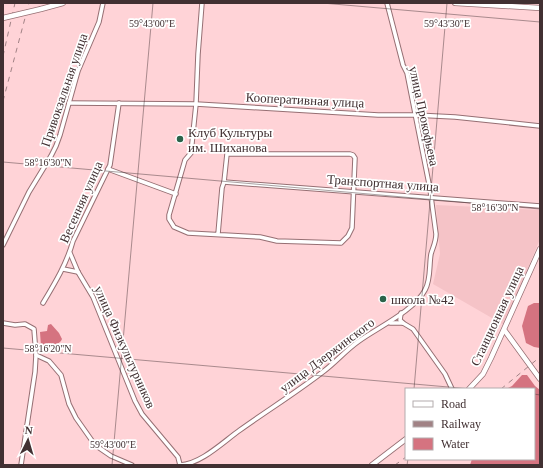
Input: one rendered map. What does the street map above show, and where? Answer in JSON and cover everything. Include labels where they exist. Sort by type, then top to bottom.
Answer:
[{"type":"street","points":[[3,18],[63,3]]},
{"type":"street","name":"Привокзальная улица","points":[[3,245],[29,192],[51,156],[60,135],[78,71],[99,22],[103,3]]},
{"type":"street","points":[[202,3],[196,104],[191,153],[185,160],[169,219],[171,223],[180,230],[195,234],[260,237],[277,241],[341,243],[348,236],[352,228],[355,163],[354,156],[350,154],[228,154],[222,188],[218,234]]},
{"type":"street","name":"улица Прокофьева","points":[[387,3],[403,65],[407,73],[431,197],[436,234]]},
{"type":"street","points":[[456,3],[540,8]]},
{"type":"street","name":"Кооперативная улица","points":[[69,103],[196,104],[378,115],[415,114],[540,126]]},
{"type":"street","name":"Весенняя улица","points":[[43,303],[63,269],[64,262],[70,254],[73,241],[108,169],[112,155],[119,103]]},
{"type":"street","points":[[108,169],[176,194]]},
{"type":"street","name":"Транспортная улица","points":[[224,182],[540,206]]},
{"type":"street","name":"улица Дзержинского","points":[[188,464],[199,459],[301,388],[359,341],[388,323],[412,305],[425,291],[431,253],[436,241],[436,234]]},
{"type":"street","name":"Станционная улица","points":[[470,388],[483,374],[504,331],[540,249]]},
{"type":"street","name":"улица Физкультурников","points":[[70,254],[78,272],[93,297],[135,401],[142,414],[178,457],[180,465],[188,464]]},
{"type":"street","points":[[63,269],[78,272]]},
{"type":"street","points":[[401,313],[400,320],[403,323]]},
{"type":"street","points":[[3,323],[15,325],[25,324],[34,329],[36,355],[35,372],[21,465]]},
{"type":"street","points":[[388,323],[403,323],[413,329],[445,374],[452,388]]},
{"type":"street","points":[[504,331],[540,380]]},
{"type":"street","points":[[36,355],[49,361],[62,375],[71,408],[76,418],[95,445],[111,456],[132,465]]},
{"type":"street","points":[[372,465],[405,440]]},
{"type":"shaded area","points":[[436,205],[540,210],[540,239],[504,325],[433,284],[440,254]]},
{"type":"water","points":[[534,303],[540,303],[540,348],[526,343],[522,326],[528,306]]},
{"type":"water","points":[[51,324],[62,339],[52,349],[44,349],[41,347],[40,332],[47,331],[48,325]]},
{"type":"water","points":[[522,375],[527,375],[540,390],[540,465],[470,465],[472,460],[535,460],[535,388],[508,388],[512,386]]},
{"type":"railway","points":[[3,56],[15,3]]},
{"type":"railway","points":[[3,101],[29,3]]},
{"type":"railway","points":[[502,388],[540,357]]},
{"type":"railway","points":[[395,465],[405,458]]},
{"type":"place","name":"Клуб Культуры им. Шиханова","points":[[180,139]]},
{"type":"place","name":"школа №42","points":[[383,299]]}]
